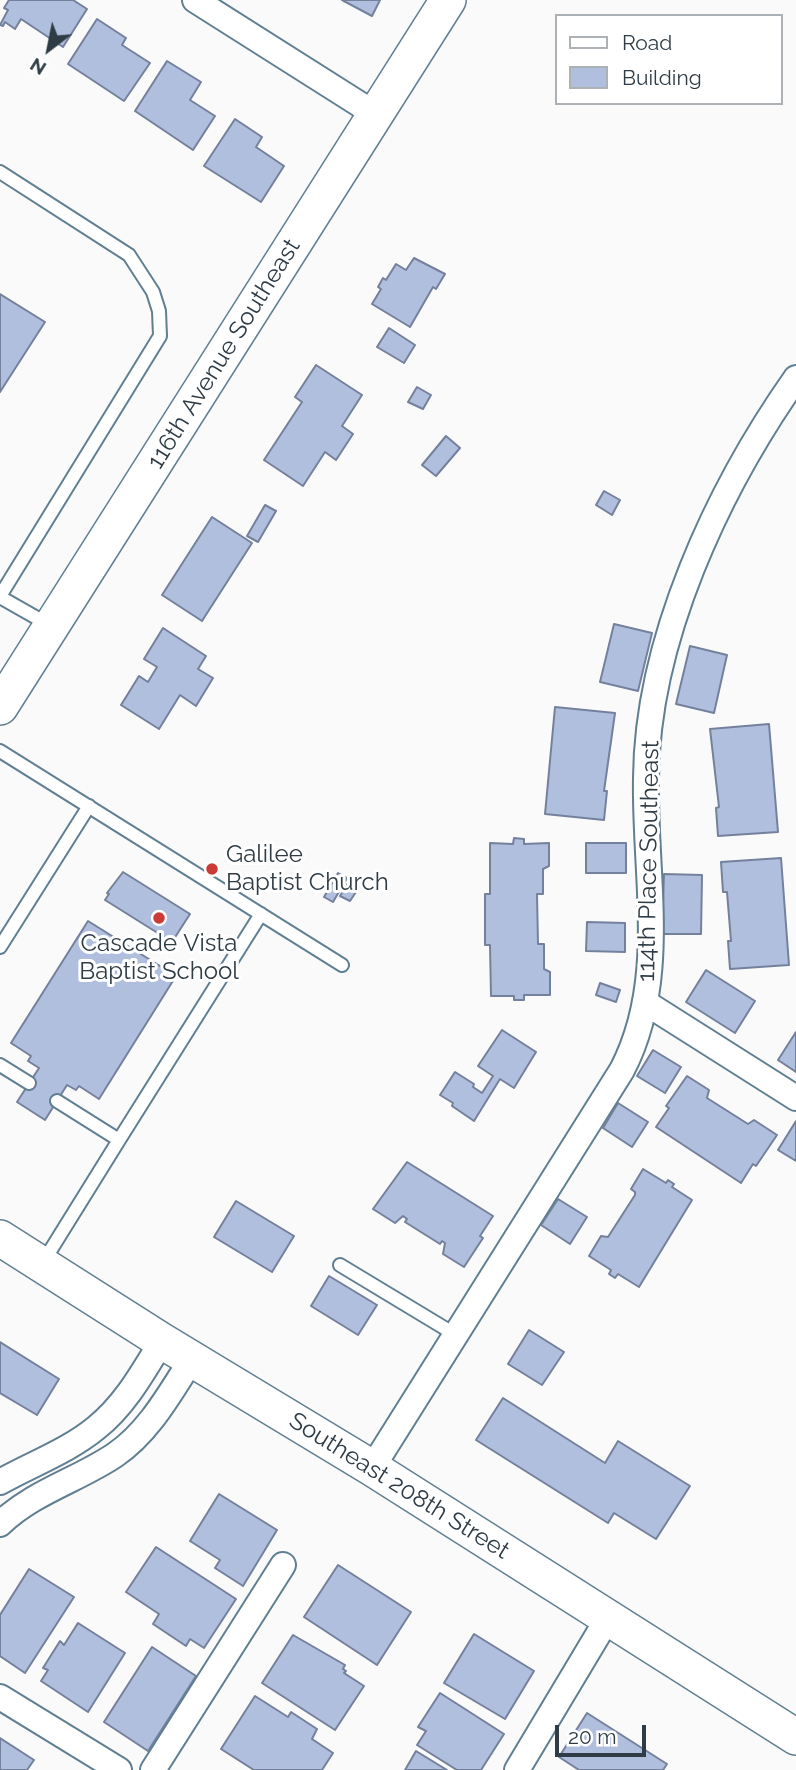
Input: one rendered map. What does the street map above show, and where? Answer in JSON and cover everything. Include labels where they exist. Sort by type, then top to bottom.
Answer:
[{"type":"main road","name":"116th Avenue Southeast","points":[[0,707],[448,0]]},
{"type":"main road","name":"Southeast 208th Street","points":[[0,1238],[162,1341],[372,1468],[796,1737]]},
{"type":"street","points":[[195,0],[375,114]]},
{"type":"street","name":"114th Place Southeast","points":[[372,1468],[622,1070],[637,1036],[646,1003],[650,970],[646,776],[660,669],[677,610],[713,522],[751,448],[796,378]]},
{"type":"street","points":[[646,1003],[796,1098]]},
{"type":"street","points":[[3,1477],[70,1446],[104,1421],[136,1384],[162,1341]]},
{"type":"street","points":[[0,1524],[35,1497],[97,1466],[132,1441],[158,1412],[192,1359]]},
{"type":"street","points":[[3,1477],[35,1497]]},
{"type":"street","points":[[153,1770],[283,1565]]},
{"type":"street","points":[[517,1770],[608,1618]]},
{"type":"street","points":[[0,1697],[119,1770]]},
{"type":"lane","points":[[0,172],[129,255],[153,292],[159,311],[160,336],[0,597],[51,627]]},
{"type":"lane","points":[[0,751],[342,965]]},
{"type":"lane","points":[[0,947],[89,806]]},
{"type":"lane","points":[[41,1264],[261,914]]},
{"type":"lane","points":[[0,1065],[29,1083]]},
{"type":"lane","points":[[57,1101],[120,1140]]},
{"type":"lane","points":[[340,1265],[456,1335]]},
{"type":"building","points":[[9,0],[73,0],[87,9],[63,47],[21,19],[15,29],[5,22],[3,26],[0,25],[8,10],[4,8]]},
{"type":"building","points":[[342,0],[380,0],[372,16]]},
{"type":"building","points":[[97,19],[126,38],[122,45],[150,63],[124,101],[68,64]]},
{"type":"building","points":[[167,61],[201,82],[190,100],[215,116],[193,150],[135,111]]},
{"type":"building","points":[[235,119],[262,137],[256,147],[284,166],[261,202],[204,166]]},
{"type":"building","points":[[414,258],[445,274],[436,289],[433,287],[410,327],[372,304],[381,289],[378,287],[383,278],[386,280],[396,264],[406,270]]},
{"type":"building","points":[[0,294],[45,322],[0,392]]},
{"type":"building","points":[[389,328],[415,345],[404,363],[377,347]]},
{"type":"building","points":[[316,365],[362,395],[342,426],[353,434],[336,460],[325,452],[303,486],[264,460],[302,402],[295,397]]},
{"type":"building","points":[[417,387],[431,395],[423,409],[408,402]]},
{"type":"building","points":[[446,436],[460,448],[436,476],[422,465]]},
{"type":"building","points":[[604,491],[620,500],[612,515],[596,505]]},
{"type":"building","points":[[265,505],[276,511],[258,542],[247,536]]},
{"type":"building","points":[[212,517],[252,543],[202,621],[162,595]]},
{"type":"building","points":[[614,624],[652,633],[638,691],[600,682]]},
{"type":"building","points":[[163,628],[206,656],[198,669],[213,678],[196,706],[180,695],[159,729],[121,705],[139,676],[148,682],[157,667],[144,659]]},
{"type":"building","points":[[690,646],[727,655],[714,713],[676,704]]},
{"type":"building","points":[[555,707],[615,713],[604,791],[607,791],[604,820],[545,814]]},
{"type":"building","points":[[769,724],[778,832],[718,836],[716,808],[719,807],[710,729]]},
{"type":"building","points":[[514,838],[524,839],[524,844],[549,843],[549,866],[543,869],[543,894],[537,894],[538,944],[544,944],[544,969],[550,972],[550,995],[524,995],[524,1000],[514,1000],[514,996],[491,996],[490,945],[485,945],[485,894],[490,894],[490,843],[513,844]]},
{"type":"building","points":[[586,843],[626,843],[626,873],[586,873]]},
{"type":"building","points":[[781,858],[789,965],[730,969],[727,892],[723,892],[721,862]]},
{"type":"building","points":[[123,872],[190,914],[172,942],[105,900],[109,894],[107,893]]},
{"type":"building","points":[[338,873],[347,878],[333,902],[324,897]]},
{"type":"building","points":[[664,874],[702,875],[701,934],[662,934]]},
{"type":"building","points":[[350,880],[360,886],[350,901],[340,896]]},
{"type":"building","points":[[88,921],[176,976],[99,1099],[79,1086],[76,1090],[67,1085],[45,1120],[17,1102],[39,1068],[28,1061],[31,1056],[11,1043]]},
{"type":"building","points":[[587,922],[625,923],[625,952],[586,951]]},
{"type":"building","points":[[706,970],[755,1001],[735,1033],[686,1002]]},
{"type":"building","points":[[600,983],[620,990],[616,1002],[596,995]]},
{"type":"building","points":[[502,1030],[536,1052],[514,1088],[500,1079],[474,1121],[440,1095],[455,1072],[474,1084],[473,1087],[482,1093],[493,1076],[478,1066]]},
{"type":"building","points":[[796,1032],[796,1072],[778,1060]]},
{"type":"building","points":[[653,1050],[681,1067],[665,1093],[637,1076]]},
{"type":"building","points":[[687,1076],[709,1090],[707,1098],[748,1124],[754,1120],[777,1135],[741,1183],[656,1127],[669,1108],[666,1106]]},
{"type":"building","points":[[618,1103],[648,1122],[632,1147],[603,1128]]},
{"type":"building","points":[[796,1121],[796,1161],[778,1150]]},
{"type":"building","points":[[407,1162],[493,1216],[480,1236],[483,1238],[464,1267],[443,1254],[445,1243],[442,1241],[440,1244],[405,1222],[407,1219],[403,1216],[395,1223],[373,1209]]},
{"type":"building","points":[[643,1169],[666,1183],[668,1180],[674,1184],[672,1187],[692,1200],[639,1287],[618,1274],[615,1278],[609,1274],[611,1270],[589,1256],[601,1236],[608,1237],[635,1195],[631,1189]]},
{"type":"building","points":[[558,1199],[587,1217],[570,1244],[541,1225]]},
{"type":"building","points":[[236,1201],[294,1236],[272,1272],[214,1237]]},
{"type":"building","points":[[329,1276],[377,1305],[358,1335],[311,1306]]},
{"type":"building","points":[[529,1330],[564,1352],[542,1385],[508,1364]]},
{"type":"building","points":[[0,1342],[59,1379],[37,1415],[0,1393]]},
{"type":"building","points":[[503,1398],[605,1463],[618,1441],[690,1486],[656,1539],[614,1513],[608,1523],[476,1440]]},
{"type":"building","points":[[219,1494],[277,1530],[243,1586],[215,1568],[220,1560],[190,1541]]},
{"type":"building","points":[[156,1547],[236,1599],[204,1648],[190,1639],[186,1646],[153,1624],[159,1614],[126,1592]]},
{"type":"building","points":[[338,1565],[411,1612],[377,1665],[304,1617]]},
{"type":"building","points":[[29,1569],[74,1597],[25,1673],[0,1656],[0,1615]]},
{"type":"building","points":[[78,1623],[125,1653],[88,1712],[41,1681],[48,1670],[43,1668],[60,1641],[64,1645]]},
{"type":"building","points":[[474,1634],[534,1671],[505,1719],[444,1683]]},
{"type":"building","points":[[293,1635],[345,1665],[344,1673],[364,1686],[335,1730],[262,1683]]},
{"type":"building","points":[[152,1647],[196,1676],[148,1751],[104,1722]]},
{"type":"building","points":[[440,1693],[504,1734],[481,1770],[457,1770],[417,1745],[426,1731],[418,1727]]},
{"type":"building","points":[[255,1696],[288,1717],[291,1712],[317,1729],[312,1739],[333,1753],[322,1770],[254,1770],[221,1749]]},
{"type":"building","points":[[587,1713],[667,1764],[663,1770],[579,1770],[559,1757]]},
{"type":"building","points":[[0,1738],[34,1760],[27,1770],[0,1770]]},
{"type":"building","points":[[416,1751],[447,1770],[405,1770]]},
{"type":"place","name":"Galilee Baptist Church","points":[[212,869]]},
{"type":"place","name":"Cascade Vista Baptist School","points":[[159,918]]}]
